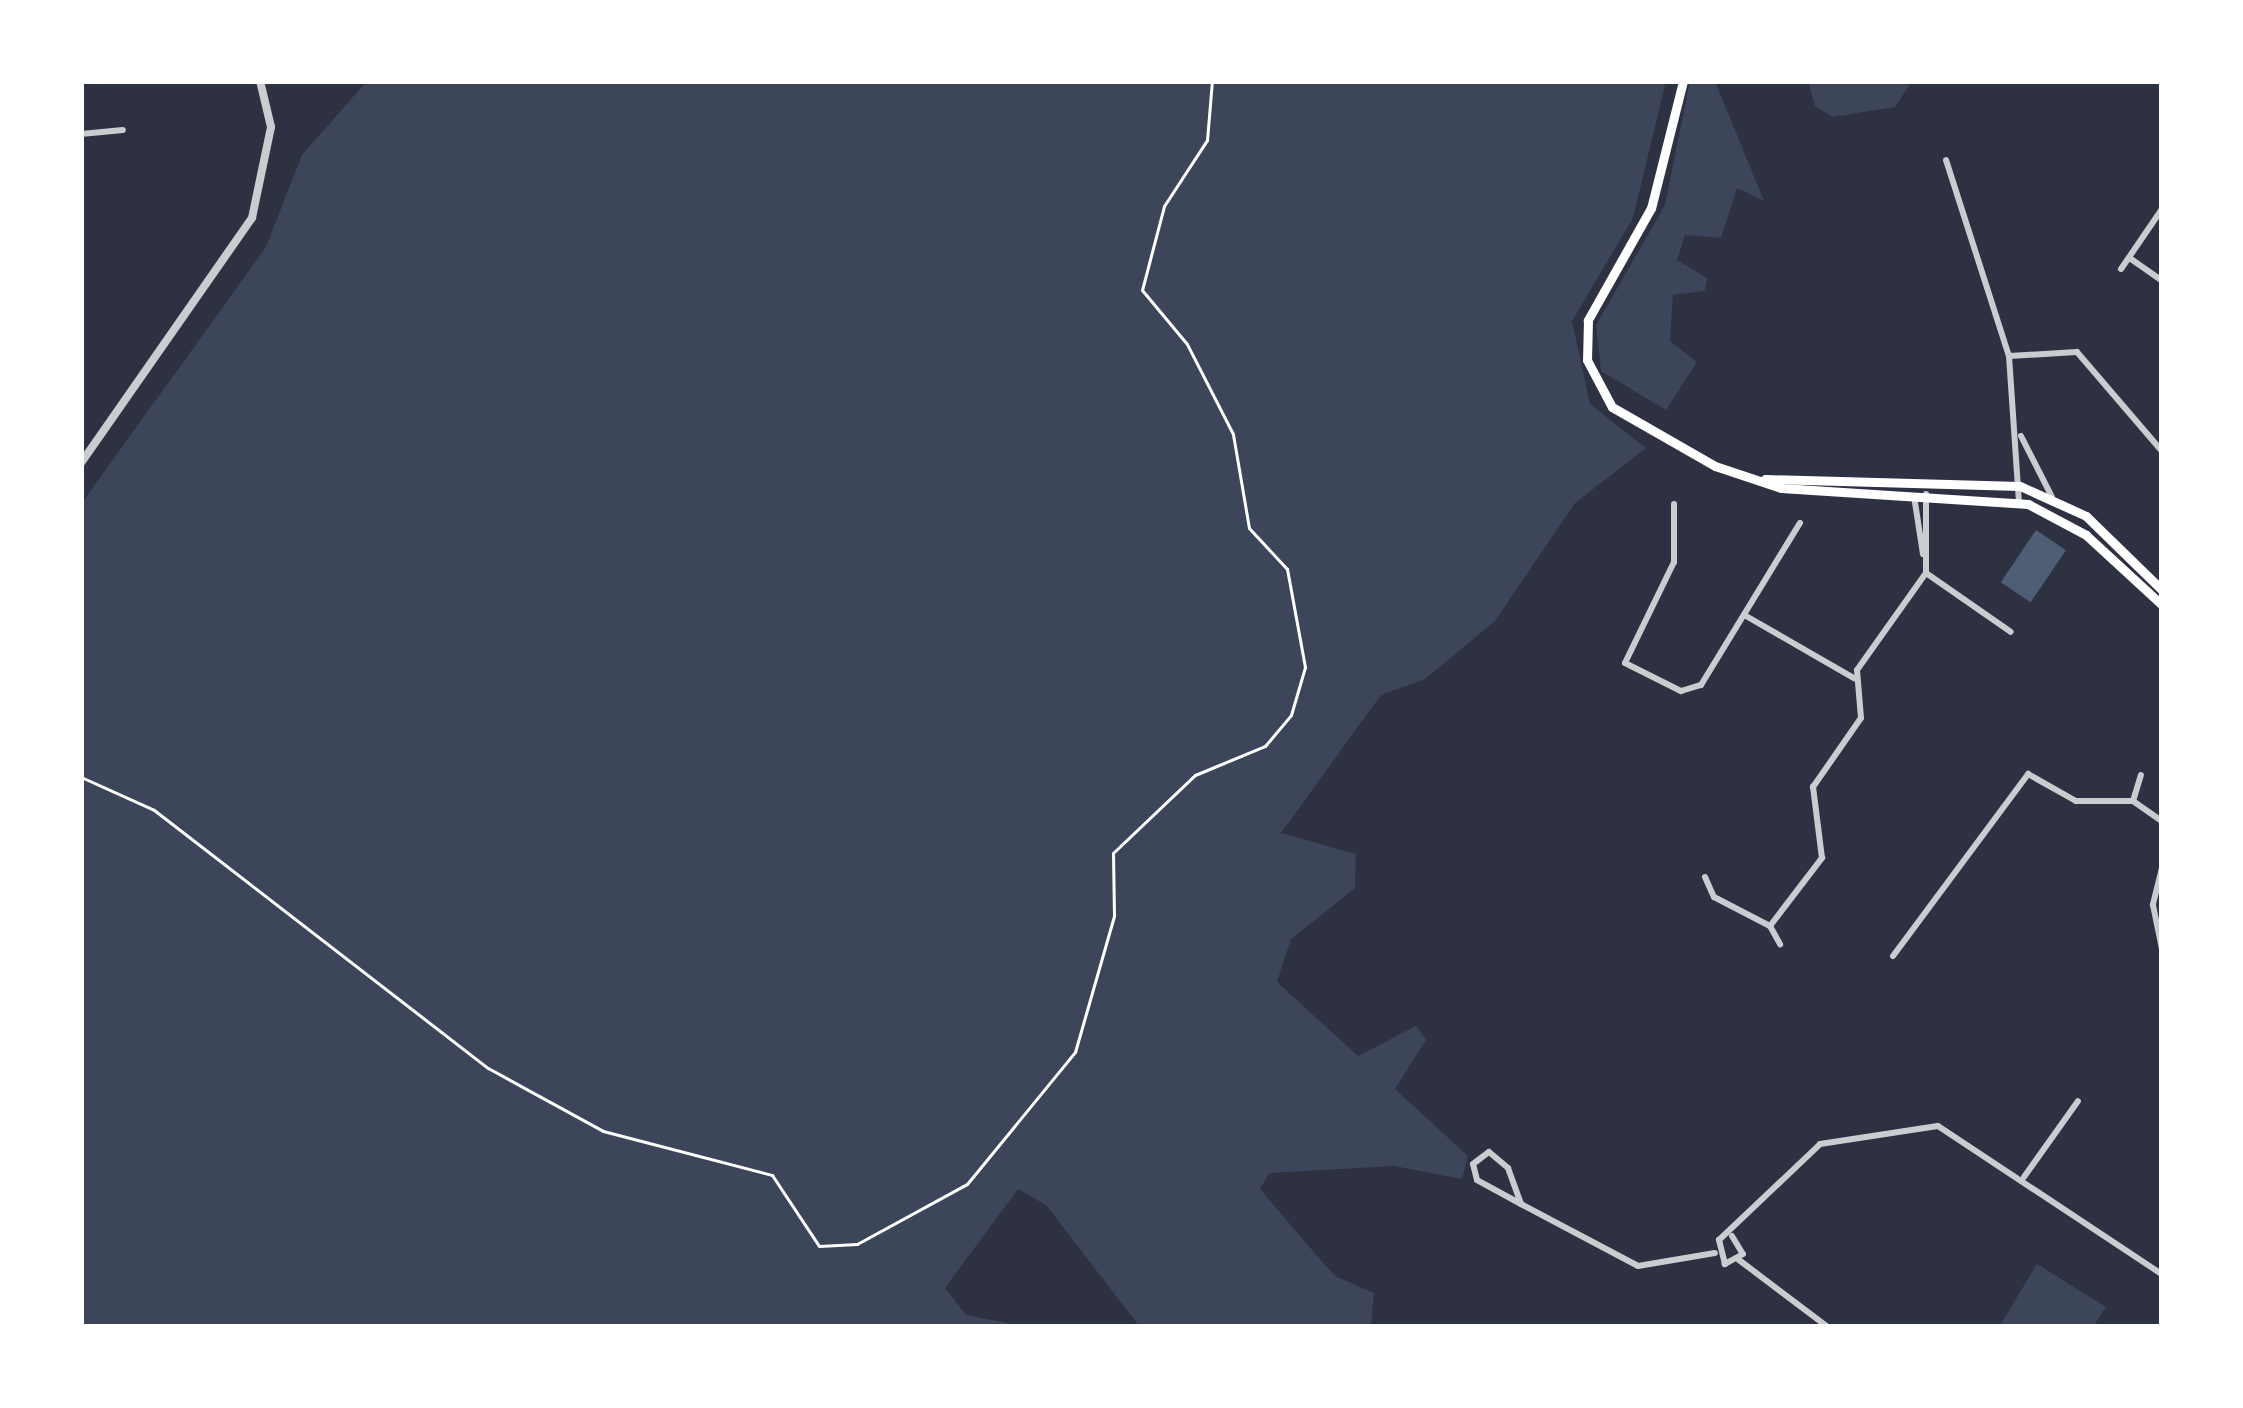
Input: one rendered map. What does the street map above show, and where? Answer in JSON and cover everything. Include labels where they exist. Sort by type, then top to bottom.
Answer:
[{"type":"main road","points":[[1683,81],[1664,173],[1598,292],[1587,360],[1630,422],[1747,478],[1816,493],[1965,494],[2019,502],[2086,535],[2162,605]]},
{"type":"main road","points":[[1747,478],[1966,480],[2020,486],[2052,497],[2162,590]]},
{"type":"main road","points":[[1965,494],[1966,480]]},
{"type":"main road","points":[[1920,481],[1920,493]]},
{"type":"street","points":[[81,463],[252,218],[271,127],[260,81]]},
{"type":"street","points":[[81,134],[123,130]]},
{"type":"street","points":[[1946,160],[2009,356],[2019,502]]},
{"type":"street","points":[[2121,269],[2162,209]]},
{"type":"street","points":[[2129,258],[2162,281]]},
{"type":"street","points":[[2009,356],[2077,352],[2162,451]]},
{"type":"street","points":[[2017,427],[2052,497]]},
{"type":"street","points":[[1770,926],[1825,850],[1811,793],[1861,718],[1854,678],[1926,573],[1920,493]]},
{"type":"street","points":[[1674,504],[1674,562],[1625,658],[1629,673],[1693,692],[1746,616],[1800,523]]},
{"type":"street","points":[[1926,573],[2011,632]]},
{"type":"street","points":[[1746,616],[1854,678]]},
{"type":"street","points":[[1893,956],[2028,774],[2076,801],[2133,801],[2162,820]]},
{"type":"street","points":[[2133,801],[2141,775]]},
{"type":"street","points":[[2162,868],[2153,905],[2162,949]]},
{"type":"street","points":[[1705,878],[1714,897],[1770,926],[1780,944]]},
{"type":"street","points":[[2024,1177],[2078,1101]]},
{"type":"street","points":[[1715,1253],[1806,1154],[1866,1129],[1939,1126],[2024,1177],[2162,1274]]},
{"type":"street","points":[[1521,1204],[1503,1160],[1477,1157],[1477,1180],[1521,1204],[1638,1267],[1715,1253],[1739,1260],[1828,1327]]},
{"type":"street","points":[[1732,1236],[1739,1260]]},
{"type":"path","points":[[81,777],[154,810],[488,1068],[603,1131],[772,1175],[819,1246],[857,1244],[967,1184],[1076,1052],[1114,916],[1113,853],[1176,788],[1264,746],[1291,715],[1305,667],[1287,568],[1249,528],[1233,434],[1187,344],[1142,290],[1164,206],[1207,140],[1212,81]]},
{"type":"shaded area","points":[[367,81],[1666,81],[1633,218],[1572,321],[1590,404],[1646,448],[1575,503],[1495,621],[1425,679],[1381,695],[1281,833],[1356,854],[1355,888],[1291,939],[1277,982],[1358,1056],[1416,1026],[1426,1040],[1395,1089],[1468,1156],[1462,1179],[1394,1166],[1269,1173],[1260,1189],[1305,1242],[1335,1276],[1374,1293],[1371,1327],[1140,1327],[1046,1205],[1018,1189],[945,1288],[966,1315],[1029,1327],[81,1327],[81,504],[266,247],[302,155]]},
{"type":"shaded area","points":[[1690,81],[1715,81],[1764,201],[1737,188],[1721,238],[1685,235],[1677,260],[1707,278],[1705,291],[1673,295],[1670,341],[1697,362],[1666,410],[1601,371],[1596,325],[1665,205]]},
{"type":"shaded area","points":[[1808,81],[1912,81],[1895,107],[1832,117],[1815,106]]},
{"type":"shaded area","points":[[2036,530],[2066,550],[2031,602],[2001,582]]},
{"type":"shaded area","points":[[2037,1264],[2106,1307],[2093,1327],[1999,1327]]}]
